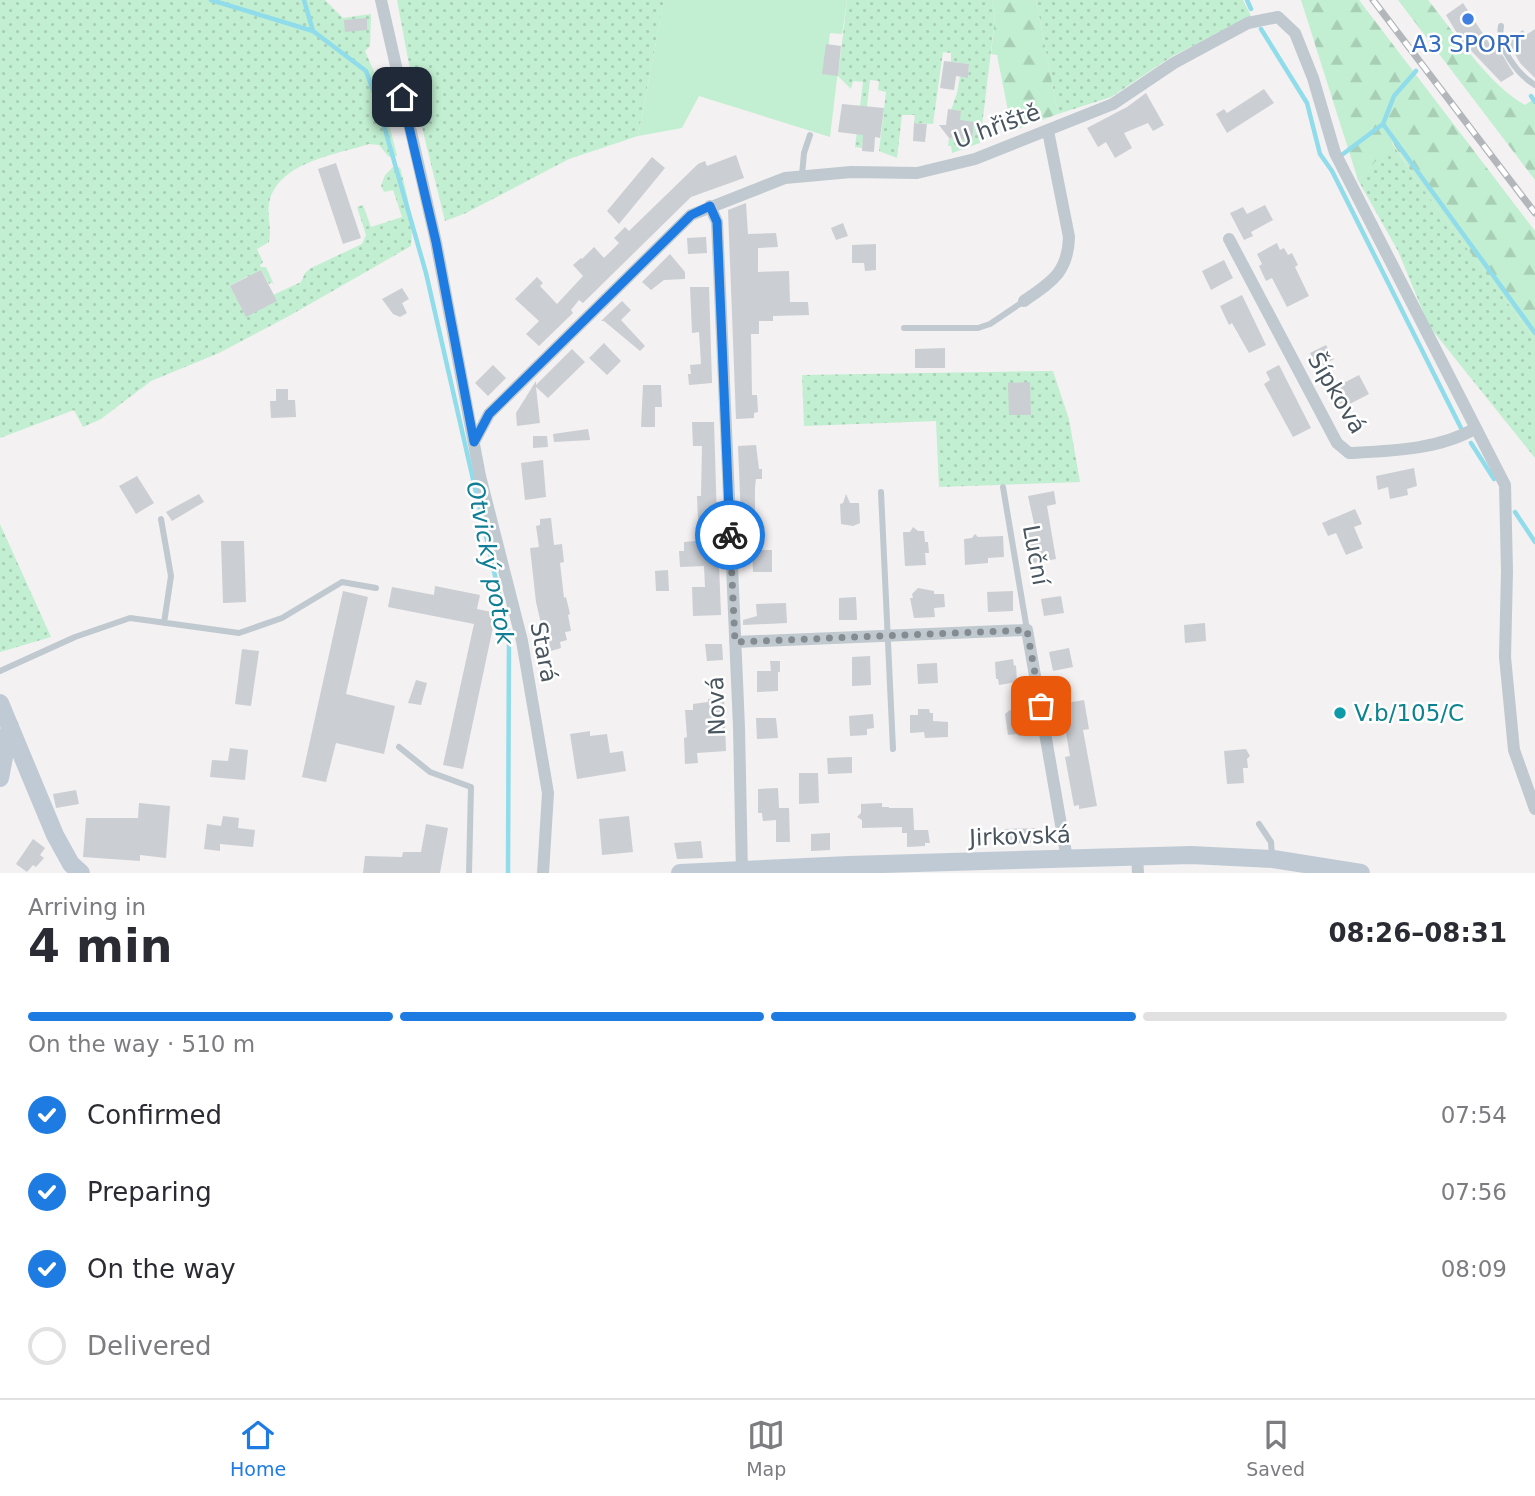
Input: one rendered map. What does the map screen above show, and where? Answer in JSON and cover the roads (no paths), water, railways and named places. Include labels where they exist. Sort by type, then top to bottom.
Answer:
[{"type":"main road","points":[[0,702],[55,835],[71,864],[81,873]]},
{"type":"main road","points":[[0,778],[10,726]]},
{"type":"main road","name":"Jirkovská","points":[[680,873],[1067,859],[1137,864],[1221,855],[1273,859],[1361,873]]},
{"type":"street","name":"Stará","points":[[381,0],[436,242],[480,476],[522,641],[548,793],[543,873]]},
{"type":"street","name":"U hřiště","points":[[474,442],[489,414],[691,215],[785,178],[850,172],[917,173],[975,159],[1113,104],[1174,63],[1248,23],[1278,17],[1295,33],[1313,78],[1335,153],[1476,428]]},
{"type":"street","points":[[1024,301],[1053,281],[1063,266],[1068,247],[1069,237],[1048,131]]},
{"type":"street","name":"Nová","points":[[710,206],[717,222],[742,871]]},
{"type":"street","name":"Šípková","points":[[1230,239],[1337,443],[1349,453],[1396,450],[1458,438],[1476,428]]},
{"type":"street","points":[[1476,428],[1505,485],[1505,657],[1514,750],[1535,809]]},
{"type":"street","points":[[735,642],[1027,630]]},
{"type":"street","name":"Luční","points":[[1027,630],[1067,859]]},
{"type":"lane","points":[[1502,26],[1500,42],[1522,76],[1535,85]]},
{"type":"lane","points":[[802,175],[804,153],[810,135]]},
{"type":"lane","points":[[904,328],[978,328],[990,324],[1024,301]]},
{"type":"lane","name":"Luční","points":[[1003,487],[1027,630]]},
{"type":"lane","points":[[881,492],[892,748]]},
{"type":"lane","points":[[161,519],[172,576],[164,623]]},
{"type":"lane","points":[[0,671],[75,637],[131,618],[239,633],[282,618],[342,582],[376,589]]},
{"type":"lane","points":[[399,747],[430,772],[471,787],[470,873]]},
{"type":"lane","points":[[1259,824],[1271,842],[1273,859]]},
{"type":"waterway","points":[[211,0],[313,31]]},
{"type":"waterway","name":"Otvický potok","points":[[304,0],[313,31],[366,71],[426,273],[509,637],[508,873]]},
{"type":"waterway","points":[[1247,0],[1251,9]]},
{"type":"waterway","points":[[1261,29],[1307,103],[1320,154],[1332,171],[1461,428]]},
{"type":"waterway","points":[[1339,157],[1383,124],[1394,96],[1416,71]]},
{"type":"waterway","points":[[1531,96],[1535,102]]},
{"type":"waterway","points":[[1383,124],[1535,333]]},
{"type":"waterway","points":[[1471,443],[1494,479]]},
{"type":"waterway","points":[[1515,512],[1535,542]]},
{"type":"railway","points":[[1373,0],[1535,213]]},
{"type":"place","name":"A3 SPORT","points":[[1468,19]]},
{"type":"place","name":"V.b/105/C","points":[[1340,713]]}]
